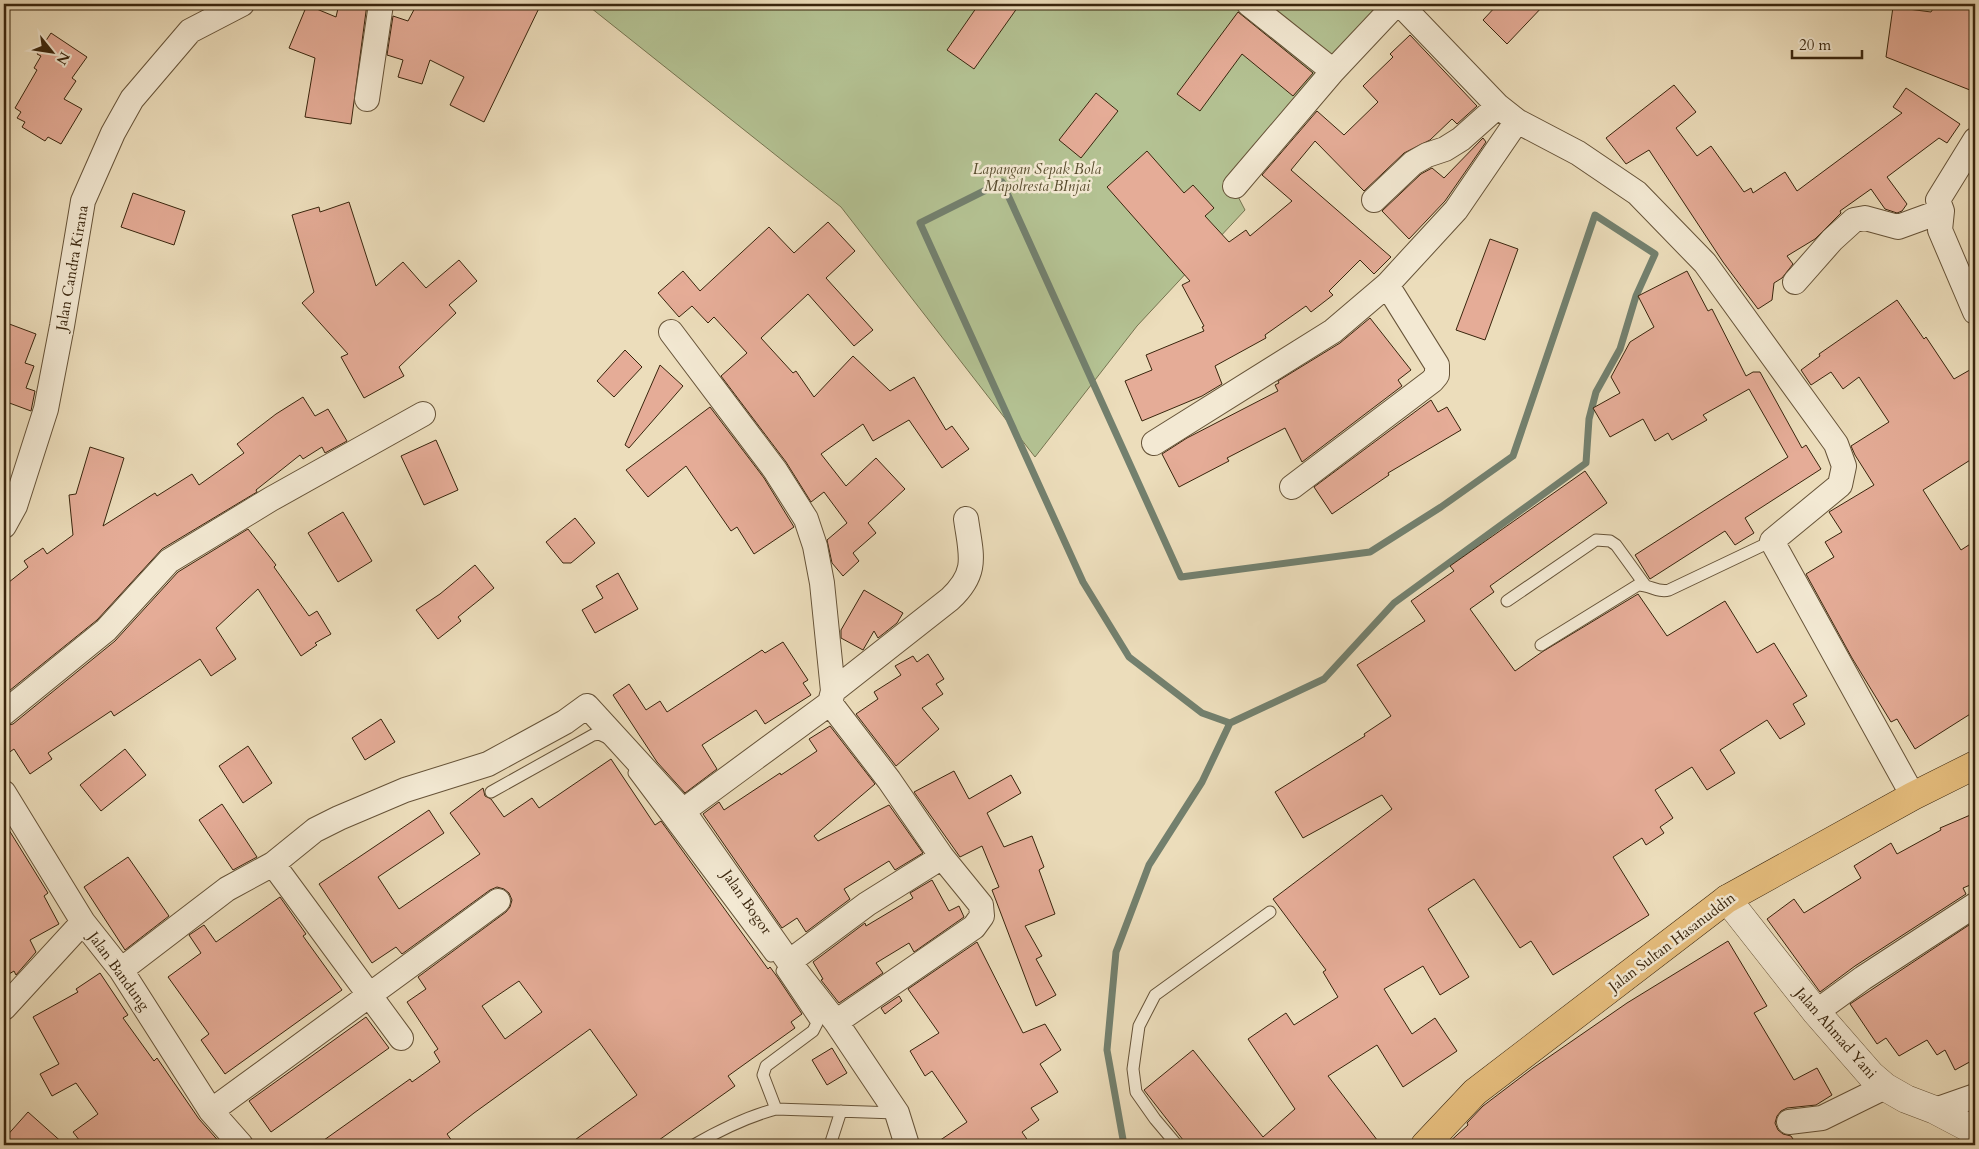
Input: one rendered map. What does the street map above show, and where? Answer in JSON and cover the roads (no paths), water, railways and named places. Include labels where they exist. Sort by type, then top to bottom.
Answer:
[{"type":"main road","name":"Jalan Sultan Hasanuddin","points":[[1425,1145],[1475,1092],[1727,898],[1913,796],[1975,765]]},
{"type":"street","name":"Jalan Candra Kirana","points":[[4,526],[15,506],[46,409],[83,201],[113,133],[132,99],[190,31],[242,4]]},
{"type":"street","points":[[367,99],[381,4]]},
{"type":"street","points":[[1249,4],[1333,71]]},
{"type":"street","points":[[1234,186],[1333,71],[1396,4]]},
{"type":"street","points":[[1400,4],[1498,106],[1516,121],[1578,153],[1637,193],[1704,263],[1836,444],[1844,466],[1840,485],[1772,541],[1913,796]]},
{"type":"street","points":[[1374,200],[1413,163],[1461,139],[1498,106]]},
{"type":"street","points":[[1154,443],[1334,331],[1387,285],[1456,210],[1516,121]]},
{"type":"street","points":[[1974,308],[1940,230],[1942,211],[1938,200],[1975,140]]},
{"type":"street","points":[[1796,282],[1832,240],[1854,220],[1865,218],[1898,227],[1942,211]]},
{"type":"street","points":[[1292,486],[1432,381],[1437,375],[1437,365],[1387,285]]},
{"type":"street","points":[[671,332],[775,470],[806,520],[815,546],[822,583],[831,697],[942,857],[981,905],[982,916],[974,928],[836,1022]]},
{"type":"street","points":[[4,712],[106,630],[169,561],[271,499],[423,414]]},
{"type":"street","points":[[683,811],[831,697],[950,599],[966,582],[970,571],[971,560],[966,519]]},
{"type":"street","name":"Jalan Bogor","points":[[273,864],[315,830],[338,818],[405,790],[488,764],[565,722],[587,706],[683,811],[789,962],[836,1022],[897,1113],[907,1145]]},
{"type":"street","name":"Jalan Bandung","points":[[4,793],[83,922],[122,970],[211,1111],[241,1145]]},
{"type":"street","points":[[789,962],[867,904],[942,857]]},
{"type":"street","points":[[122,970],[227,889],[273,864],[401,1038]]},
{"type":"street","name":"Jalan Ahmad Yani","points":[[1727,898],[1816,1012],[1871,1075],[1885,1087],[1906,1099],[1935,1110],[1975,1131]]},
{"type":"street","points":[[211,1111],[498,901]]},
{"type":"street","points":[[1816,1012],[1863,978],[1975,905]]},
{"type":"street","points":[[4,1008],[83,922]]},
{"type":"street","points":[[1789,1122],[1822,1118],[1885,1087]]},
{"type":"street","points":[[1935,1110],[1975,1096]]},
{"type":"lane","points":[[1507,601],[1596,540],[1610,541],[1616,545],[1645,585]]},
{"type":"lane","points":[[1541,645],[1638,585],[1645,585],[1657,590],[1669,590],[1772,541]]},
{"type":"lane","points":[[491,792],[593,735],[598,734],[610,739],[816,1019],[817,1023],[813,1031],[766,1066],[763,1075],[776,1109]]},
{"type":"lane","points":[[1177,1145],[1154,1119],[1136,1092],[1133,1069],[1139,1026],[1155,995],[1270,912]]},
{"type":"lane","points":[[694,1145],[724,1128],[776,1109],[897,1113]]},
{"type":"lane","points":[[830,1145],[841,1111]]},
{"type":"waterway","points":[[1002,182],[1181,577],[1370,552],[1441,507],[1513,456],[1595,215],[1655,254],[1636,296],[1620,349],[1596,392],[1589,419],[1586,463],[1394,603],[1324,679],[1230,723],[1202,713],[1129,657],[1083,582],[920,223],[1002,182]]},
{"type":"waterway","points":[[1124,1145],[1107,1050],[1116,952],[1149,865],[1202,782],[1230,723]]},
{"type":"park label","name":"Lapangan Sepak Bola Mapolresta BInjai","points":[[1037,178]]}]
